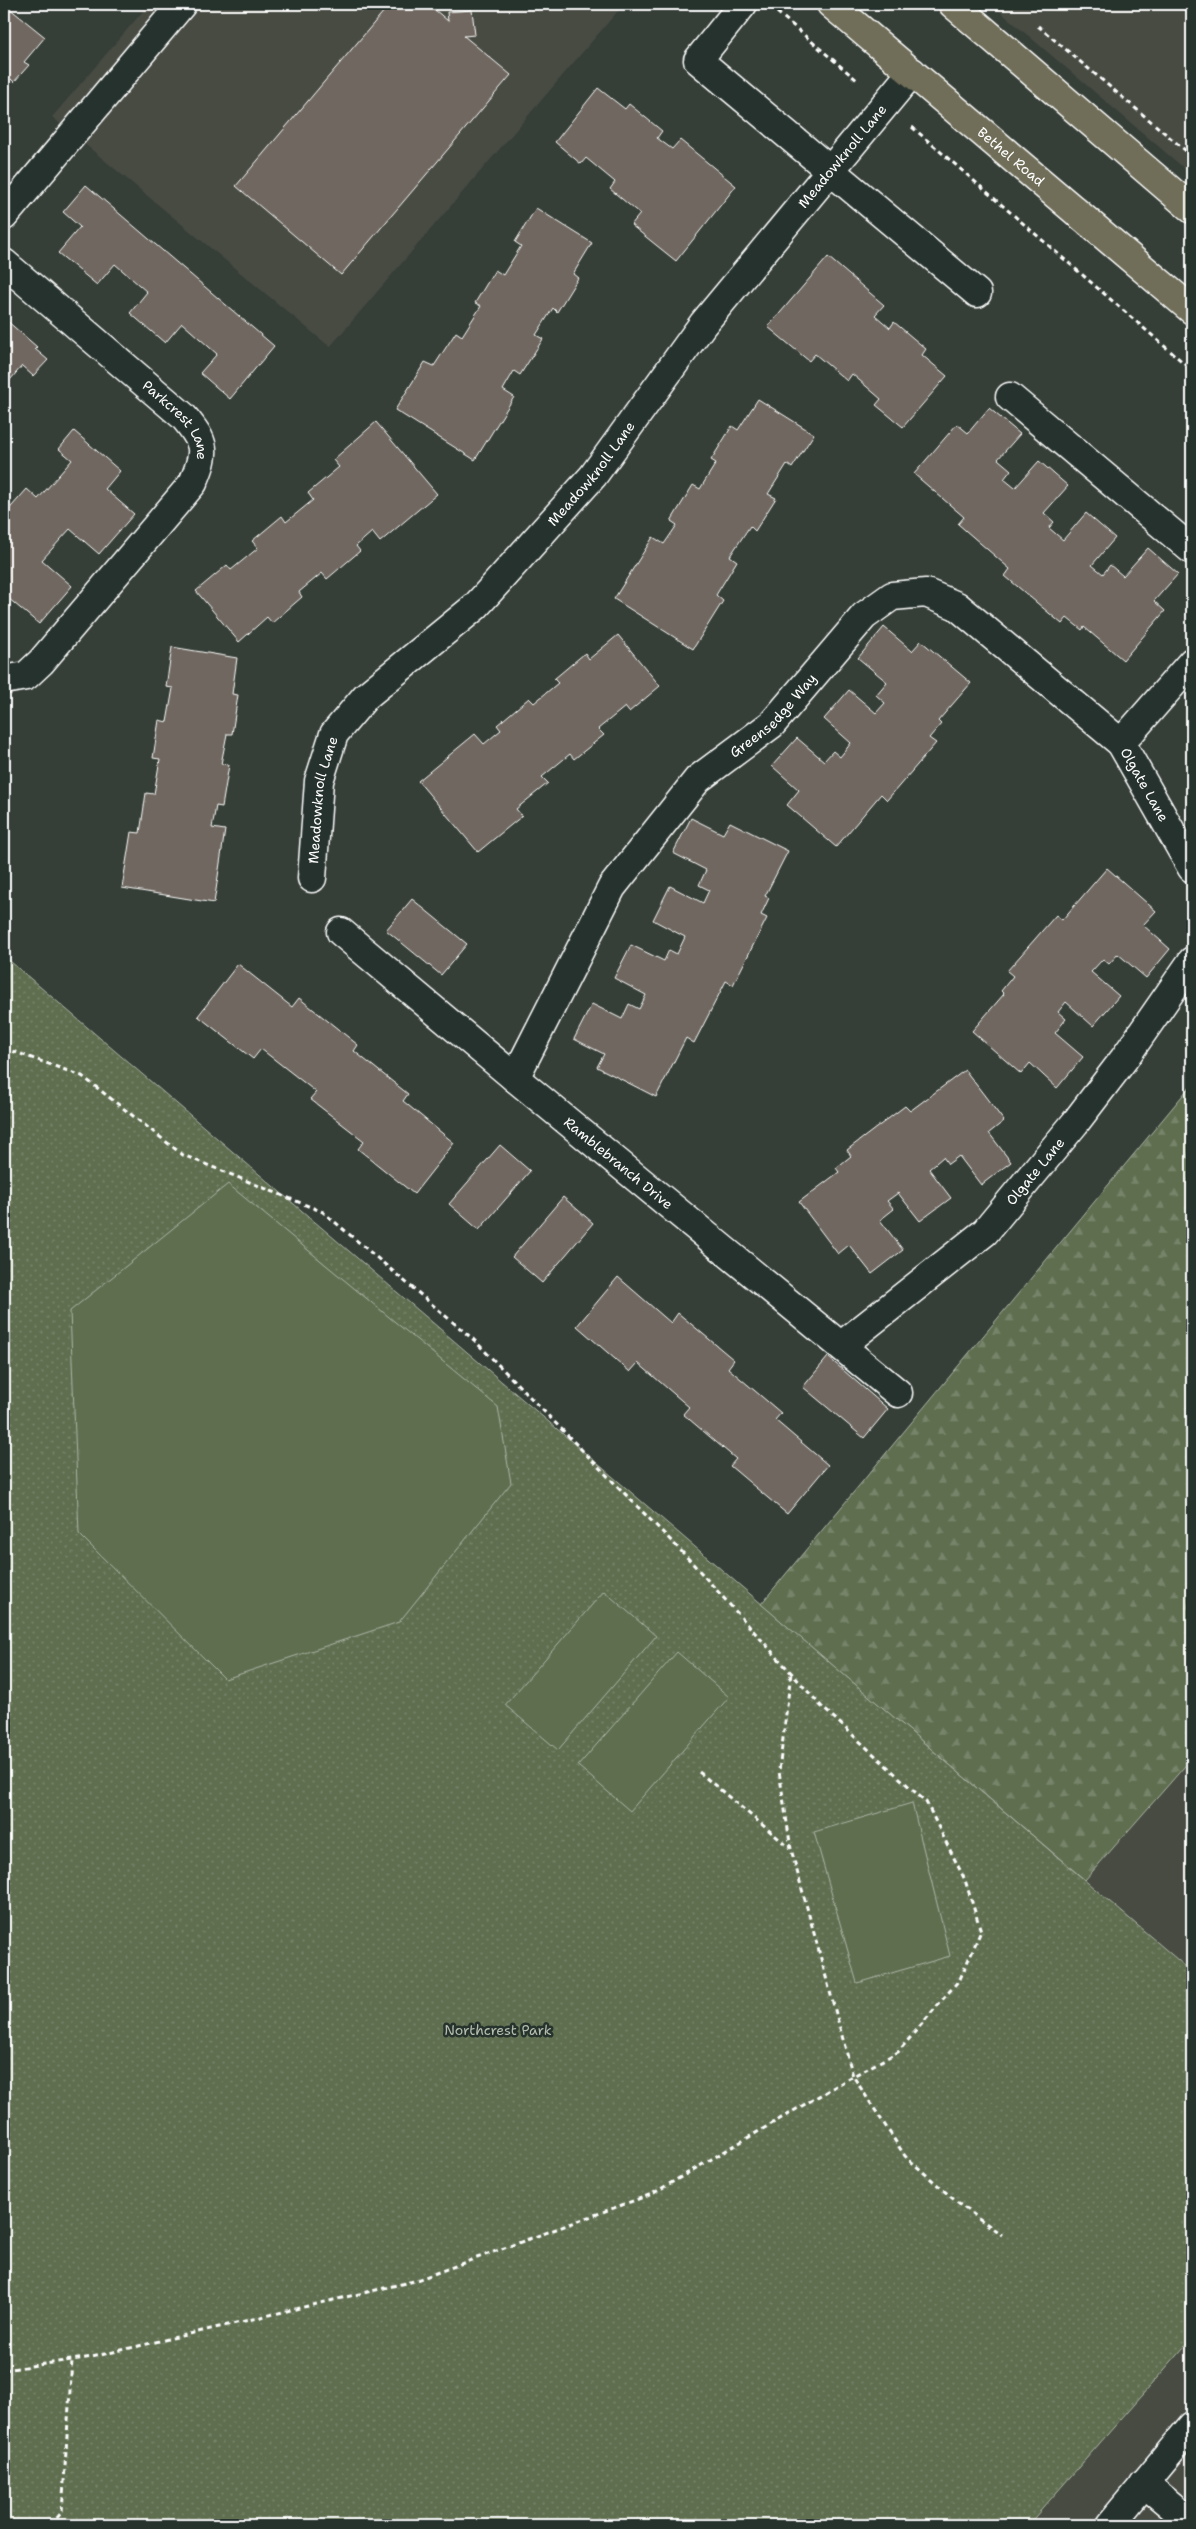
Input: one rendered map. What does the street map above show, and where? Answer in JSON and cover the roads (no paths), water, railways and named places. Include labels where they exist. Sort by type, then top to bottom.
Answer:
[{"type":"main road","name":"Bethel Road","points":[[831,4],[1192,310]]},
{"type":"main road","points":[[953,4],[1192,209]]},
{"type":"street","points":[[4,216],[182,4]]},
{"type":"street","points":[[743,4],[698,60],[977,293]]},
{"type":"street","name":"Meadowknoll Lane","points":[[312,878],[319,782],[334,734],[366,696],[476,606],[592,476],[703,324],[912,72]]},
{"type":"street","name":"Parkcrest Lane","points":[[4,264],[183,416],[199,435],[204,460],[194,483],[41,662],[26,676],[4,680]]},
{"type":"street","points":[[1010,397],[1192,550]]},
{"type":"street","name":"Greensedge Way","points":[[515,1078],[612,887],[698,779],[772,724],[864,616],[892,596],[926,593],[957,606],[1122,743]]},
{"type":"street","name":"Olgate Lane","points":[[1192,662],[1122,743],[1192,868]]},
{"type":"street","name":"Ramblebranch Drive","points":[[341,932],[515,1078],[842,1345],[898,1393]]},
{"type":"street","name":"Olgate Lane","points":[[842,1345],[984,1232],[1075,1123],[1124,1059],[1192,961]]},
{"type":"street","points":[[1110,2525],[1192,2426]]},
{"type":"street","points":[[1144,2483],[1192,2522]]},
{"type":"park label","name":"Northcrest Park","points":[[498,2030]]}]
